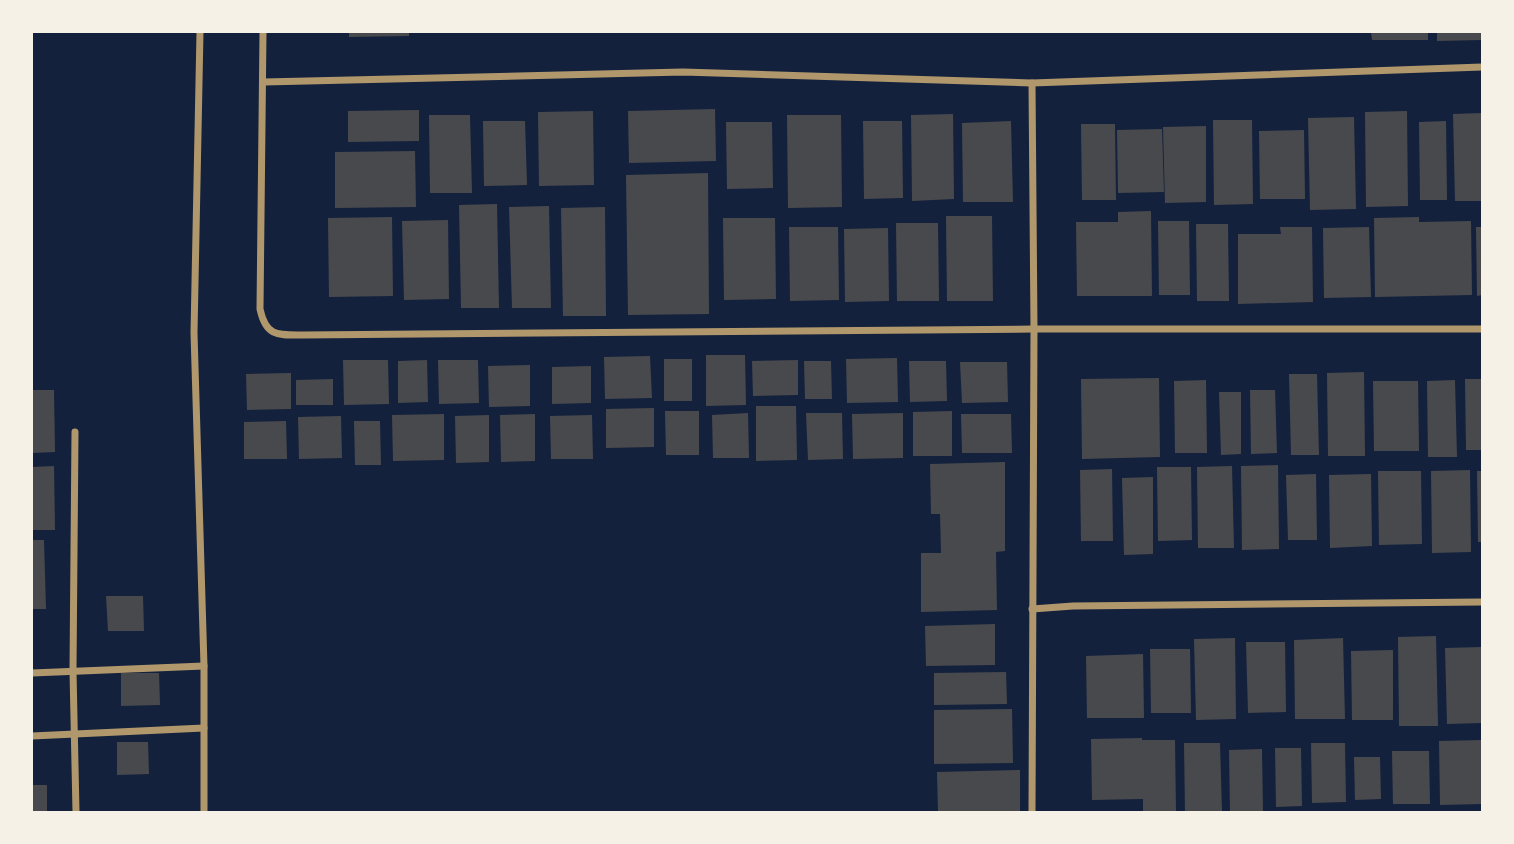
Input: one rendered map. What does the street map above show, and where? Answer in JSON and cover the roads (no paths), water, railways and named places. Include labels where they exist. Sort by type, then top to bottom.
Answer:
[{"type":"street","points":[[200,32],[194,333],[204,666],[204,813]]},
{"type":"street","points":[[263,32],[260,309],[267,329],[274,333],[303,335],[1482,328]]},
{"type":"street","points":[[264,82],[683,72],[1032,83],[1482,67]]},
{"type":"street","points":[[1032,83],[1032,813]]},
{"type":"street","points":[[75,432],[73,671],[76,813]]},
{"type":"street","points":[[1032,609],[1073,606],[1482,603]]},
{"type":"street","points":[[32,673],[204,666]]},
{"type":"street","points":[[32,736],[204,728]]}]
